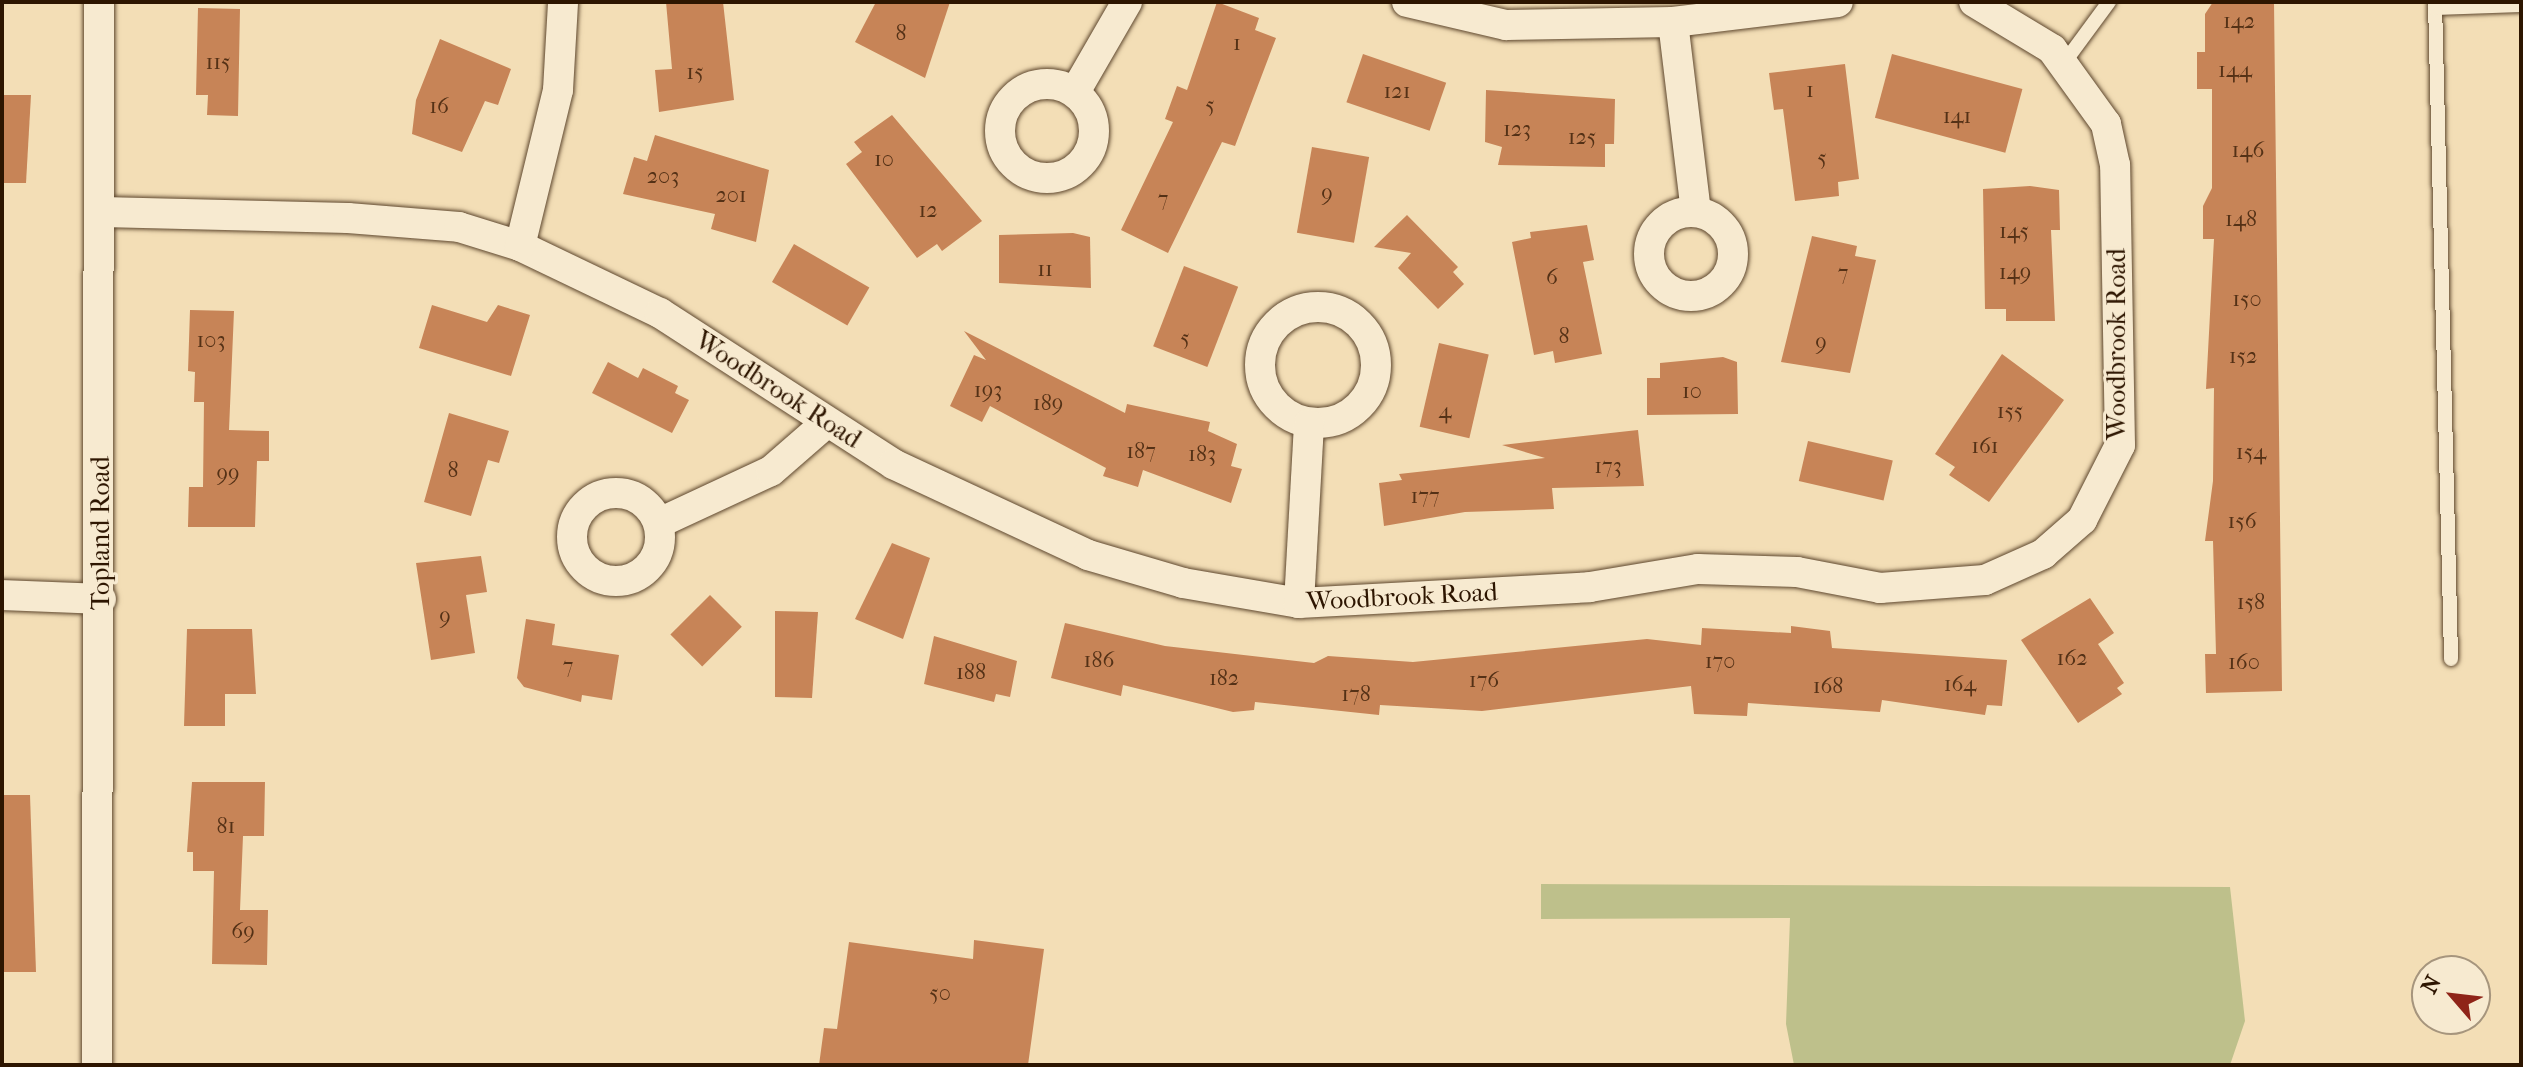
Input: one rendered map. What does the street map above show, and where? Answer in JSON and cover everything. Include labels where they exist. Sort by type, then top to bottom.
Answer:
[{"type":"street","name":"Topland Road","points":[[97,1065],[102,212],[99,2]]},
{"type":"street","points":[[520,246],[558,90],[563,2]]},
{"type":"street","points":[[1075,92],[1127,2]]},
{"type":"street","points":[[1407,2],[1506,25],[1673,22],[1838,2]]},
{"type":"street","name":"Woodbrook Road","points":[[102,212],[348,218],[459,227],[520,246],[660,313],[825,424],[960,497],[1088,555],[1183,583],[1299,603],[1590,587],[1698,569],[1797,572],[1880,588],[1985,580],[2043,554],[2082,520],[2120,445],[2115,165],[2106,124],[2064,63],[1974,2]]},
{"type":"street","points":[[1673,22],[1696,212]]},
{"type":"street","points":[[659,523],[771,471],[825,424]]},
{"type":"street","points":[[1299,603],[1309,424]]},
{"type":"street","points":[[2,595],[101,599]]},
{"type":"lane","points":[[2064,63],[2109,2]]},
{"type":"lane","points":[[2451,659],[2435,5],[2521,5]]},
{"type":"green space","points":[[1541,884],[2230,887],[2245,1021],[2230,1065],[1794,1065],[1786,1024],[1790,918],[1541,919]]},
{"type":"building","points":[[666,2],[723,2],[734,100],[659,112],[655,70],[672,69]]},
{"type":"building","points":[[876,2],[950,2],[925,78],[855,42]]},
{"type":"building","points":[[1217,2],[1259,18],[1255,30],[1276,38],[1235,146],[1222,142],[1168,253],[1121,230],[1173,122],[1165,119],[1177,86],[1187,90]]},
{"type":"building","points":[[2213,2],[2274,2],[2282,691],[2206,693],[2205,654],[2216,654],[2213,541],[2205,541],[2213,481],[2214,388],[2206,389],[2214,239],[2203,239],[2203,206],[2212,188],[2212,89],[2197,89],[2197,52],[2205,52],[2205,14]]},
{"type":"building","points":[[198,8],[240,9],[238,116],[207,115],[208,95],[196,95]]},
{"type":"building","points":[[440,39],[511,69],[498,105],[485,101],[462,152],[412,134],[416,100]]},
{"type":"building","points":[[1363,54],[1446,83],[1430,131],[1346,102]]},
{"type":"building","points":[[1892,54],[2022,89],[2005,153],[1875,118]]},
{"type":"building","points":[[1845,64],[1859,179],[1838,182],[1839,196],[1795,201],[1783,109],[1774,110],[1769,73]]},
{"type":"building","points":[[1486,90],[1615,99],[1614,144],[1605,144],[1605,167],[1498,165],[1502,147],[1485,142]]},
{"type":"building","points":[[2,95],[31,95],[26,183],[2,183]]},
{"type":"building","points":[[892,115],[982,221],[942,251],[937,244],[917,258],[846,164],[862,152],[854,142]]},
{"type":"building","points":[[655,135],[769,170],[756,242],[711,229],[715,214],[623,194],[634,157],[647,161]]},
{"type":"building","points":[[1312,147],[1369,157],[1354,243],[1297,233]]},
{"type":"building","points":[[2030,186],[2059,190],[2060,230],[2051,230],[2055,321],[2006,321],[2006,309],[1985,309],[1983,189]]},
{"type":"building","points":[[1407,215],[1458,267],[1453,272],[1464,284],[1438,309],[1398,268],[1411,253],[1374,247]]},
{"type":"building","points":[[1587,225],[1594,260],[1583,262],[1602,354],[1555,363],[1553,351],[1534,355],[1512,242],[1531,238],[1530,232]]},
{"type":"building","points":[[1073,233],[1090,237],[1091,288],[999,283],[999,235]]},
{"type":"building","points":[[1812,236],[1857,246],[1855,256],[1876,260],[1850,373],[1781,362]]},
{"type":"building","points":[[794,244],[869,288],[847,326],[772,282]]},
{"type":"building","points":[[1184,266],[1238,287],[1207,367],[1153,346]]},
{"type":"building","points":[[432,305],[487,322],[498,305],[530,315],[511,376],[419,348]]},
{"type":"building","points":[[190,310],[234,311],[229,430],[269,431],[269,461],[257,461],[255,527],[188,527],[189,487],[203,487],[204,402],[194,402],[195,372],[188,371]]},
{"type":"building","points":[[964,331],[1125,413],[1127,404],[1210,422],[1208,431],[1237,444],[1231,466],[1242,469],[1231,503],[1143,470],[1138,487],[1103,476],[1106,468],[990,406],[982,422],[950,406],[974,355],[986,360]]},
{"type":"building","points":[[1439,343],[1489,354],[1469,438],[1420,427]]},
{"type":"building","points":[[2002,354],[2064,400],[1989,502],[1949,475],[1955,467],[1935,454]]},
{"type":"building","points":[[1723,357],[1737,362],[1738,414],[1647,415],[1647,378],[1660,378],[1660,363]]},
{"type":"building","points":[[608,362],[638,378],[643,368],[678,386],[675,393],[689,400],[672,433],[592,393]]},
{"type":"building","points":[[449,413],[509,431],[499,463],[488,460],[471,516],[424,502]]},
{"type":"building","points":[[1638,430],[1644,486],[1552,488],[1554,509],[1465,512],[1384,526],[1379,483],[1402,480],[1399,474],[1545,458],[1502,445]]},
{"type":"building","points":[[1808,441],[1893,461],[1884,501],[1799,481]]},
{"type":"building","points":[[892,543],[930,558],[903,639],[855,619]]},
{"type":"building","points":[[481,556],[487,592],[466,595],[475,653],[431,660],[416,563]]},
{"type":"building","points":[[710,595],[742,627],[702,666],[670,635]]},
{"type":"building","points":[[2090,598],[2114,633],[2098,644],[2124,683],[2117,688],[2122,694],[2078,723],[2021,640]]},
{"type":"building","points":[[775,611],[818,612],[812,698],[775,697]]},
{"type":"building","points":[[526,619],[555,624],[552,645],[619,655],[612,700],[582,695],[581,702],[524,687],[517,678]]},
{"type":"building","points":[[1065,623],[1165,646],[1314,663],[1328,656],[1413,662],[1647,639],[1701,645],[1702,628],[1791,633],[1791,626],[1830,631],[1832,648],[2007,660],[2002,706],[1987,705],[1985,715],[1882,700],[1880,712],[1748,703],[1747,716],[1694,714],[1691,686],[1482,711],[1380,705],[1379,715],[1255,702],[1254,710],[1233,712],[1123,685],[1121,696],[1051,678]]},
{"type":"building","points":[[187,629],[252,629],[256,694],[225,694],[225,726],[184,726]]},
{"type":"building","points":[[934,636],[1017,661],[1010,697],[996,694],[994,702],[924,684]]},
{"type":"building","points":[[192,782],[265,782],[264,836],[243,836],[240,910],[268,910],[267,965],[212,964],[214,871],[193,871],[193,852],[187,852]]},
{"type":"building","points":[[2,795],[30,795],[36,972],[2,972]]},
{"type":"building","points":[[974,940],[1044,949],[1028,1065],[819,1065],[824,1028],[837,1029],[849,942],[973,959]]}]
